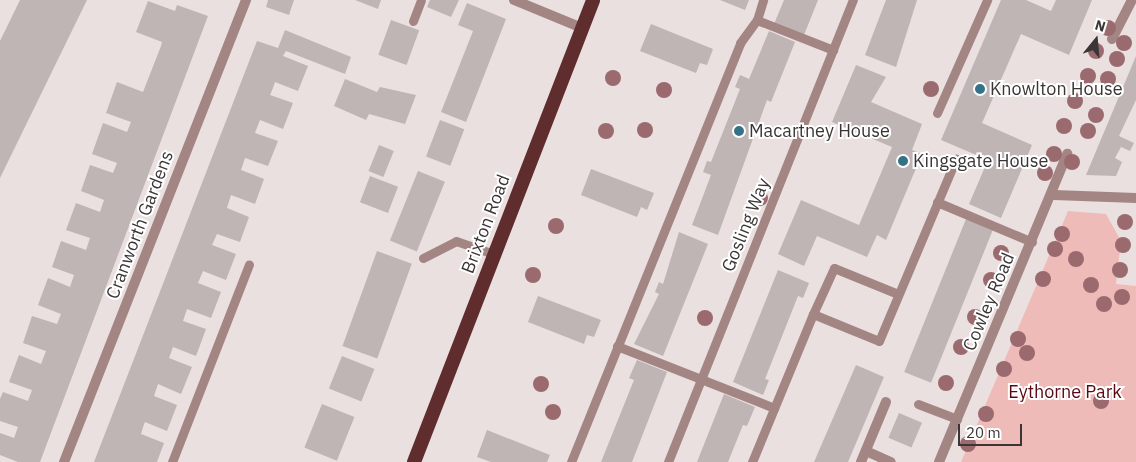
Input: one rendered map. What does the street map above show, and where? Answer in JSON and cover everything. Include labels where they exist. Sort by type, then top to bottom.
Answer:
[{"type":"highway","name":"Brixton Road","points":[[414,462],[593,0]]},
{"type":"street","name":"Cranworth Gardens","points":[[64,462],[246,0]]},
{"type":"street","points":[[514,0],[582,28]]},
{"type":"street","points":[[1112,38],[1132,0]]},
{"type":"street","name":"Cowley Road","points":[[939,462],[1032,242],[1054,195],[1067,154]]},
{"type":"street","points":[[1054,195],[1136,198]]},
{"type":"street","points":[[861,462],[886,402]]},
{"type":"street","points":[[866,452],[891,462]]},
{"type":"lane","points":[[413,21],[421,0]]},
{"type":"lane","points":[[571,462],[740,43],[756,20],[762,0]]},
{"type":"lane","name":"Gosling Way","points":[[668,462],[853,0]]},
{"type":"lane","points":[[937,114],[987,0]]},
{"type":"lane","points":[[756,20],[833,50]]},
{"type":"lane","points":[[813,314],[879,341],[956,159]]},
{"type":"lane","points":[[937,202],[1032,242]]},
{"type":"lane","points":[[423,258],[456,241],[494,254]]},
{"type":"lane","points":[[172,462],[249,264]]},
{"type":"lane","points":[[752,462],[834,268],[898,294]]},
{"type":"lane","points":[[617,346],[774,408]]},
{"type":"lane","points":[[918,404],[957,419]]},
{"type":"green space","name":"Eythorne Park","points":[[1068,211],[1106,214],[1121,241],[1116,284],[1136,286],[1136,462],[961,462]]},
{"type":"building","points":[[20,0],[87,0],[0,178],[0,41]]},
{"type":"building","points":[[268,0],[294,0],[289,15],[266,7]]},
{"type":"building","points":[[355,0],[381,0],[378,9]]},
{"type":"building","points":[[430,0],[459,0],[451,17],[427,7]]},
{"type":"building","points":[[720,0],[749,0],[745,10]]},
{"type":"building","points":[[784,0],[818,0],[804,35],[774,24]]},
{"type":"building","points":[[886,0],[917,0],[896,67],[865,55]]},
{"type":"building","name":"Knowlton House","points":[[1001,0],[1026,0],[1051,11],[1056,0],[1092,0],[1069,55],[1021,34],[982,123],[1032,145],[1001,218],[969,204],[988,160],[941,140]]},
{"type":"building","points":[[148,1],[175,11],[177,5],[208,16],[40,462],[18,462],[0,455],[0,433],[14,438],[18,427],[0,421],[0,399],[3,392],[28,401],[32,390],[9,382],[19,355],[41,364],[46,351],[23,343],[32,316],[57,324],[61,314],[38,305],[48,278],[70,287],[74,275],[52,267],[61,241],[86,250],[90,238],[66,230],[76,203],[100,212],[104,200],[81,191],[90,165],[113,173],[117,163],[92,154],[103,123],[127,132],[131,122],[106,113],[117,82],[143,92],[161,46],[162,42],[136,32]]},
{"type":"building","points":[[467,3],[506,19],[466,122],[441,112],[473,31],[458,25]]},
{"type":"building","points":[[391,20],[419,30],[407,65],[378,55]]},
{"type":"building","points":[[651,24],[713,49],[707,65],[700,63],[696,73],[640,51]]},
{"type":"building","points":[[285,30],[351,57],[345,74],[286,51],[283,56],[308,66],[298,91],[275,82],[270,95],[293,103],[283,129],[260,120],[258,125],[255,133],[278,141],[268,166],[245,158],[241,170],[264,179],[255,204],[231,195],[227,208],[249,217],[240,242],[217,234],[212,245],[236,254],[226,280],[203,271],[198,283],[221,292],[211,318],[187,309],[183,321],[206,329],[196,356],[173,347],[169,358],[192,367],[181,394],[158,384],[154,396],[177,405],[167,431],[145,422],[143,427],[141,434],[164,443],[157,462],[94,462],[257,41],[278,48]]},
{"type":"building","name":"Macartney House","points":[[769,31],[795,42],[771,102],[767,100],[718,235],[692,225],[711,175],[703,172],[707,161],[711,162],[740,89],[735,87],[740,75],[749,79]]},
{"type":"building","points":[[1136,56],[1136,100],[1119,136],[1134,143],[1130,151],[1121,147],[1115,158],[1122,162],[1116,176],[1086,175]]},
{"type":"building","name":"Kingsgate House","points":[[856,65],[886,77],[871,102],[922,124],[912,150],[922,154],[886,240],[877,235],[867,257],[817,236],[804,266],[778,254],[801,200],[859,225],[892,147],[832,122]]},
{"type":"building","points":[[345,79],[377,92],[380,87],[416,95],[405,124],[369,114],[366,120],[334,106]]},
{"type":"building","points":[[440,120],[464,129],[450,166],[426,156]]},
{"type":"building","points":[[379,145],[394,151],[383,177],[369,171]]},
{"type":"building","points":[[591,169],[654,193],[647,210],[641,207],[637,217],[581,195]]},
{"type":"building","points":[[418,171],[445,182],[417,251],[390,241]]},
{"type":"building","points":[[370,176],[398,187],[388,213],[360,202]]},
{"type":"building","points":[[966,219],[993,230],[931,383],[904,372]]},
{"type":"building","points":[[679,232],[708,244],[663,356],[634,344],[659,294],[655,292],[659,282],[663,284]]},
{"type":"building","points":[[377,251],[412,264],[377,359],[342,346]]},
{"type":"building","points":[[778,270],[809,283],[803,298],[798,296],[765,379],[769,380],[763,395],[733,382]]},
{"type":"building","points":[[538,296],[601,320],[594,337],[587,335],[584,344],[528,322]]},
{"type":"building","points":[[342,356],[374,369],[361,402],[329,388]]},
{"type":"building","points":[[637,360],[667,372],[632,462],[601,462],[634,380],[629,378]]},
{"type":"building","points":[[856,365],[884,377],[848,462],[814,462]]},
{"type":"building","points":[[724,394],[755,407],[747,426],[743,425],[728,462],[697,462]]},
{"type":"building","points":[[322,404],[354,417],[337,461],[304,448]]},
{"type":"building","points":[[899,413],[922,423],[911,448],[888,438]]},
{"type":"building","points":[[487,430],[550,455],[547,462],[491,462],[477,457]]},
{"type":"place","name":"Knowlton House","points":[[980,89]]},
{"type":"place","name":"Macartney House","points":[[739,131]]},
{"type":"place","name":"Kingsgate House","points":[[903,161]]}]
